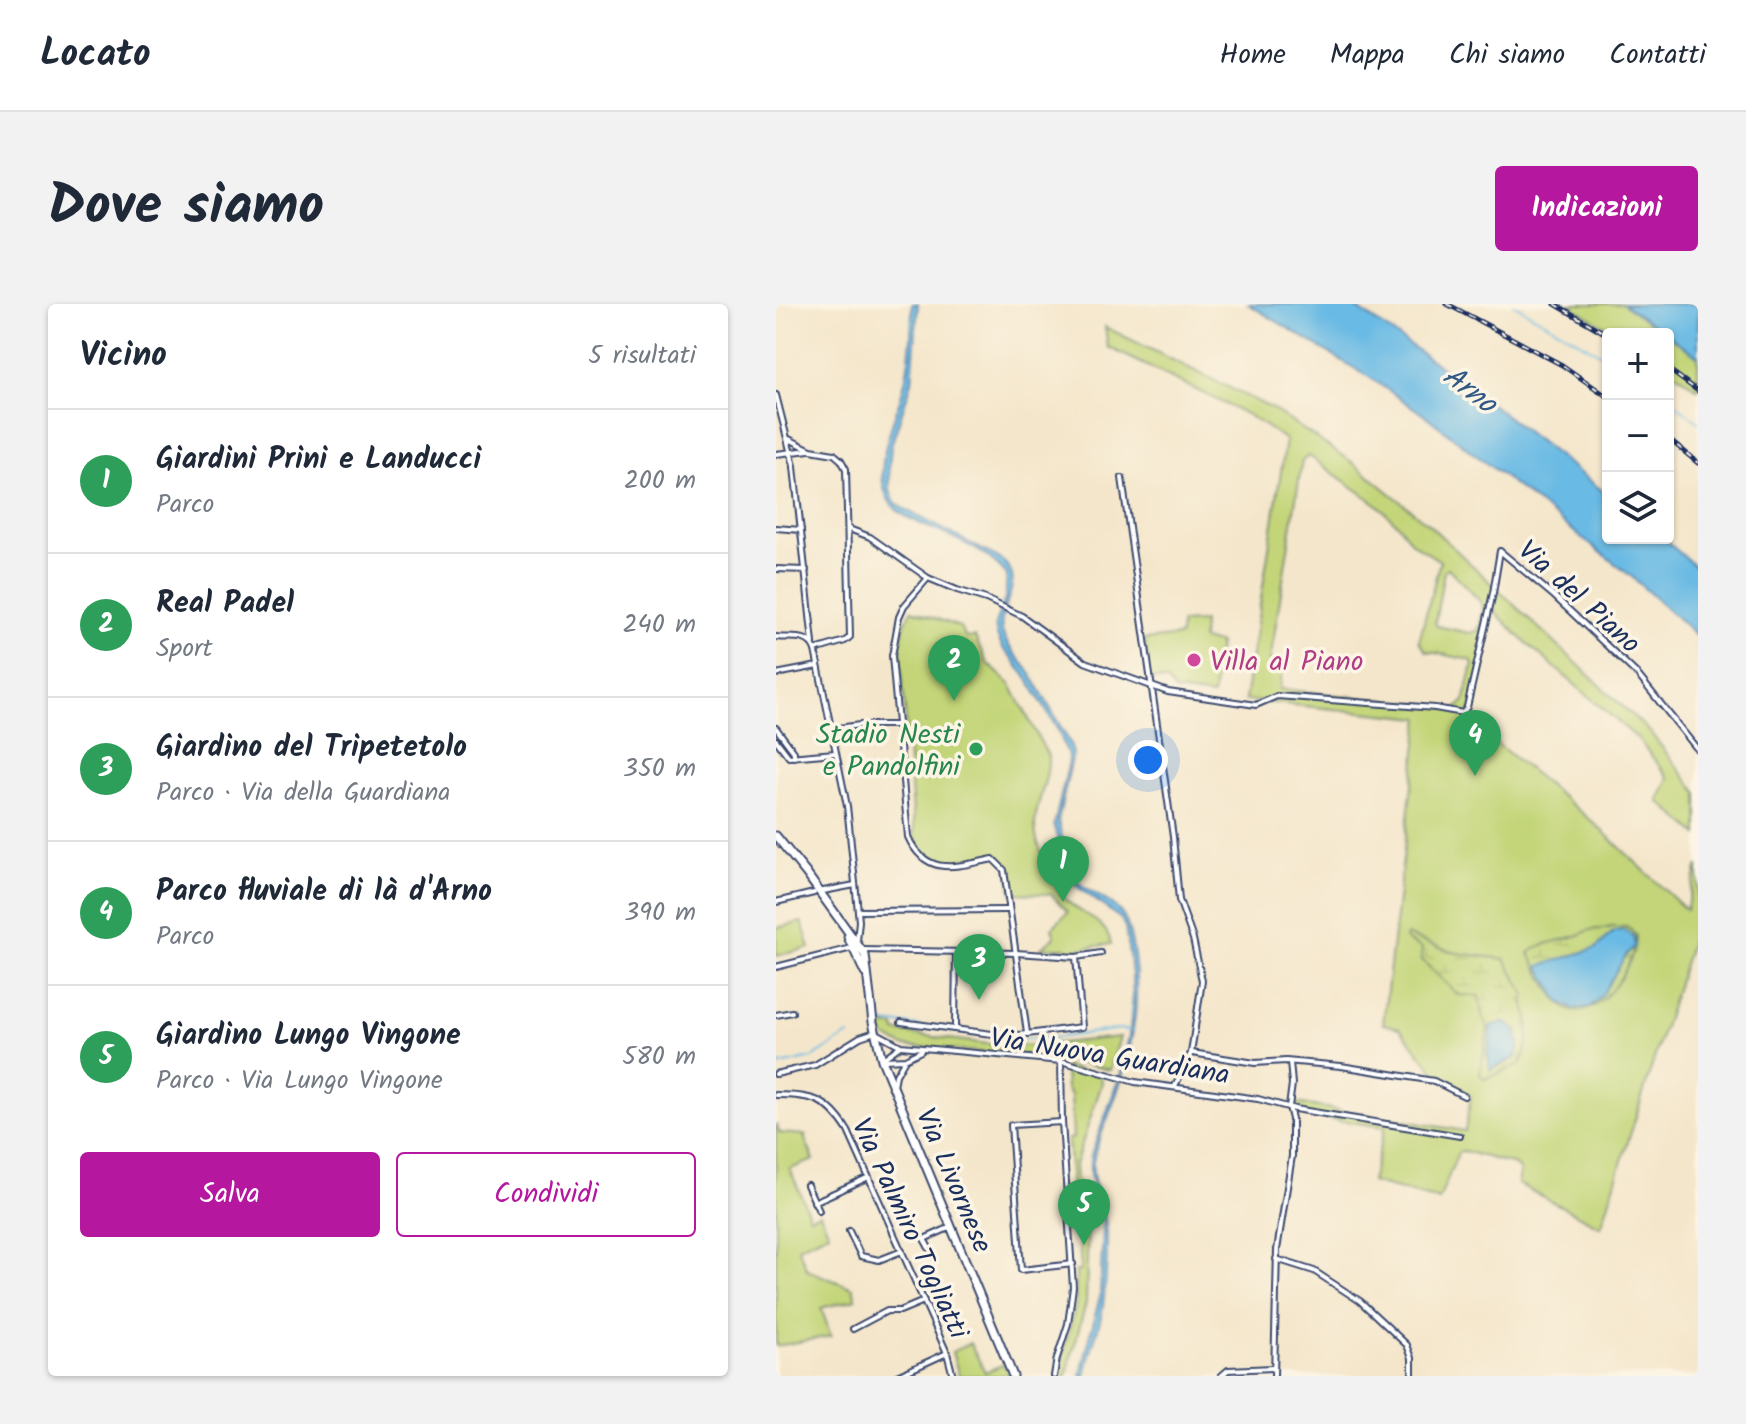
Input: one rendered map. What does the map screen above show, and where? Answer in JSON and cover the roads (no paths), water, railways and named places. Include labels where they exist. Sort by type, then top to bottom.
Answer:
[{"type":"main road","name":"Via Livornese","points":[[776,836],[867,962],[875,1032],[882,1060],[1013,1376]]},
{"type":"street","points":[[776,395],[792,453],[814,647],[847,806],[858,913],[857,948]]},
{"type":"street","points":[[789,439],[811,450],[834,454],[846,469],[850,637],[845,641],[814,647]]},
{"type":"street","points":[[776,454],[811,450]]},
{"type":"street","points":[[1122,478],[1173,837],[1179,900],[1193,939],[1202,981],[1191,1053],[1175,1086]]},
{"type":"street","points":[[776,528],[802,530]]},
{"type":"street","name":"Via del Piano","points":[[849,529],[870,537],[928,578],[1017,614],[1085,662],[1168,692],[1256,705],[1277,696],[1435,708],[1463,713],[1467,707],[1500,551],[1554,596],[1637,674],[1698,750]]},
{"type":"street","points":[[776,569],[806,570]]},
{"type":"street","points":[[928,578],[904,606],[894,637],[892,656],[908,837],[913,847],[930,863],[940,867],[993,859],[1004,870],[1027,1033]]},
{"type":"street","points":[[776,637],[806,639],[814,647]]},
{"type":"street","points":[[776,674],[818,666]]},
{"type":"street","points":[[831,729],[897,725]]},
{"type":"street","points":[[776,728],[794,752],[791,757]]},
{"type":"street","points":[[776,740],[791,757]]},
{"type":"street","points":[[791,757],[835,753]]},
{"type":"street","points":[[776,902],[855,885]]},
{"type":"street","points":[[858,913],[1009,910]]},
{"type":"street","points":[[848,933],[855,925],[858,913]]},
{"type":"street","points":[[776,967],[857,948],[1076,957],[1101,953]]},
{"type":"street","points":[[955,1028],[956,952]]},
{"type":"street","points":[[901,1022],[992,1034],[1082,1027],[1076,957]]},
{"type":"street","points":[[776,1015],[792,1012]]},
{"type":"street","points":[[776,1074],[815,1065],[860,1037],[875,1032]]},
{"type":"street","name":"Via Nuova Guardiana","points":[[875,1032],[901,1046],[1061,1061],[1135,1082],[1258,1099],[1460,1136]]},
{"type":"street","points":[[882,1060],[890,1051],[901,1046]]},
{"type":"street","name":"Via Nuova Guardiana","points":[[882,1060],[905,1059],[924,1050]]},
{"type":"street","points":[[1191,1053],[1255,1063],[1341,1066],[1434,1081],[1464,1096]]},
{"type":"street","points":[[896,1096],[894,1082],[905,1059]]},
{"type":"street","points":[[1054,1376],[1068,1324],[1073,1287],[1061,1061]]},
{"type":"street","points":[[1274,1376],[1276,1259],[1292,1156],[1290,1062]]},
{"type":"street","name":"Via Palmiro Togliatti","points":[[776,1095],[797,1095],[827,1104],[848,1131],[947,1353],[953,1376]]},
{"type":"street","points":[[1062,1122],[1011,1125],[1021,1270],[1073,1264]]},
{"type":"street","points":[[814,1202],[869,1177]]},
{"type":"street","points":[[807,1185],[819,1211]]},
{"type":"street","points":[[929,1248],[924,1239],[951,1227]]},
{"type":"street","points":[[849,1231],[861,1256],[879,1260],[902,1251]]},
{"type":"street","points":[[1276,1259],[1314,1271],[1360,1301],[1407,1345],[1412,1358],[1412,1376]]},
{"type":"street","points":[[853,1329],[887,1311],[900,1311],[924,1301]]},
{"type":"street","points":[[897,1376],[947,1353]]},
{"type":"street","points":[[1221,1376],[1228,1370],[1273,1368]]},
{"type":"water","points":[[912,304],[918,304],[912,381],[891,446],[890,491],[894,501],[904,509],[997,557],[1012,574],[1001,621],[1002,631],[1038,686],[1073,754],[1058,821],[1070,869],[1082,885],[1109,902],[1124,917],[1133,950],[1136,995],[1131,1039],[1127,1060],[1093,1162],[1094,1179],[1106,1224],[1106,1262],[1102,1311],[1085,1376],[1081,1376],[1082,1370],[1100,1296],[1103,1230],[1090,1175],[1090,1158],[1122,1070],[1130,1031],[1132,974],[1125,927],[1121,919],[1071,882],[1064,866],[1054,825],[1068,755],[1059,732],[1026,676],[1002,647],[997,635],[995,624],[1005,599],[1007,575],[974,548],[907,517],[892,505],[884,489],[882,471],[885,452],[909,359]]},
{"type":"water","name":"Arno","points":[[1248,304],[1351,304],[1463,382],[1602,490],[1602,544],[1670,544],[1698,569],[1698,637],[1631,576],[1427,417],[1369,377]]},
{"type":"water","points":[[1623,304],[1698,304],[1698,356],[1674,339],[1674,328],[1658,328]]},
{"type":"water","points":[[1624,930],[1633,936],[1635,946],[1626,955],[1602,995],[1590,1007],[1574,1009],[1560,1002],[1539,966],[1596,948],[1614,931]]},
{"type":"water","points":[[1504,1022],[1517,1031],[1519,1046],[1515,1058],[1490,1070],[1491,1026]]},
{"type":"waterway","points":[[1513,304],[1602,355]]},
{"type":"waterway","points":[[1670,400],[1698,422]]},
{"type":"waterway","points":[[878,1024],[903,1024],[1011,1039],[1054,1038],[1119,1029],[1131,1031]]},
{"type":"waterway","points":[[776,1066],[812,1058],[849,1035]]},
{"type":"railway","points":[[1447,304],[1562,365],[1602,393]]},
{"type":"railway","points":[[1555,304],[1602,331]]},
{"type":"railway","points":[[1674,373],[1698,391]]},
{"type":"railway","points":[[1674,443],[1698,463]]},
{"type":"place","name":"Villa al Piano","points":[[1194,660]]},
{"type":"place","name":"Real Padel","points":[[954,701]]},
{"type":"place","name":"Stadio Nesti e Pandolfini","points":[[976,749]]},
{"type":"place","name":"Parco fluviale di là d'Arno","points":[[1475,776]]},
{"type":"place","name":"Giardini Prini e Landucci","points":[[1063,902]]},
{"type":"place","name":"Giardino del Tripetetolo","points":[[979,1000]]},
{"type":"place","name":"Giardino Lungo Vingone","points":[[1084,1245]]}]
